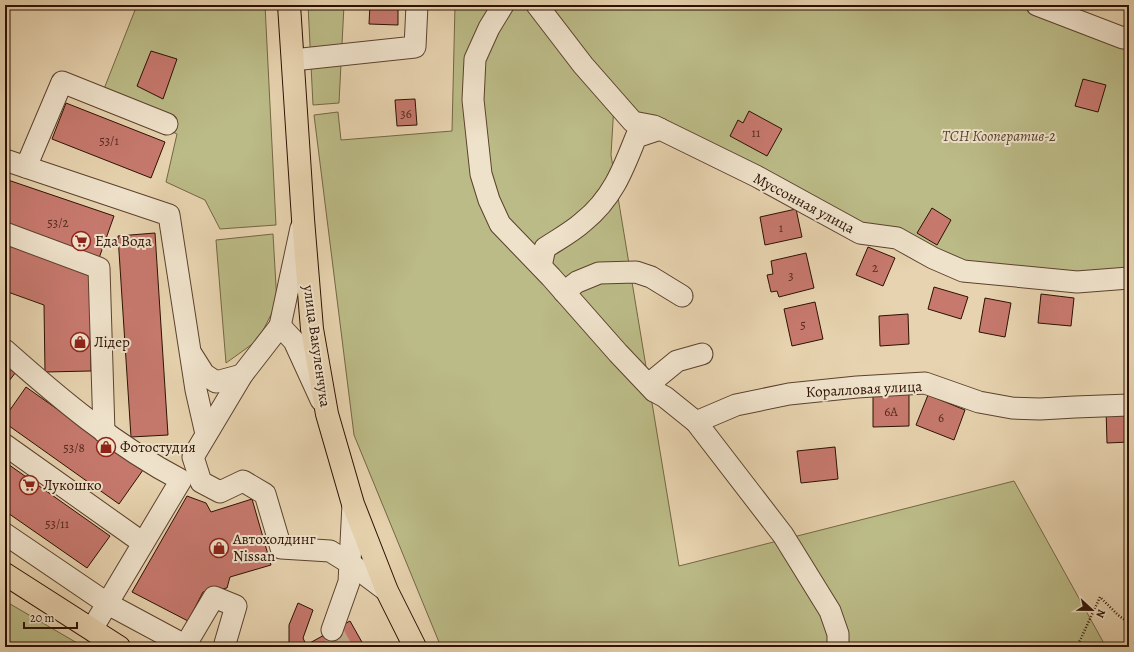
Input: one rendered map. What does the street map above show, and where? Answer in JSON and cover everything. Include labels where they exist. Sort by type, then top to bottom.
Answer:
[{"type":"main road","name":"улица Вакуленчука","points":[[289,5],[312,329],[327,414],[353,504],[387,591],[415,647]]},
{"type":"main road","points":[[5,574],[119,647]]},
{"type":"street","points":[[293,60],[415,47],[417,5]]},
{"type":"street","points":[[503,5],[489,28],[475,59],[473,100],[481,174],[489,200],[500,224],[541,266],[618,353],[660,394],[696,422],[787,541],[830,611],[838,634],[838,647]]},
{"type":"street","name":"Муссонная улица","points":[[537,5],[583,65],[633,122],[654,126],[756,176],[860,233],[897,238],[934,258],[963,271],[1077,282],[1129,278]]},
{"type":"street","points":[[1037,5],[1122,38],[1129,36]]},
{"type":"street","points":[[26,167],[62,82],[167,124]]},
{"type":"street","points":[[541,266],[545,248],[584,222],[613,189],[636,137],[660,129]]},
{"type":"street","points":[[5,160],[169,216],[196,390],[206,434]]},
{"type":"street","points":[[303,219],[280,326],[242,375],[193,457],[201,482],[220,492],[243,481],[265,494],[281,548],[330,551],[351,564],[387,591]]},
{"type":"street","points":[[5,233],[99,268],[104,432]]},
{"type":"street","points":[[564,292],[577,282],[599,273],[636,272],[651,277],[682,296]]},
{"type":"street","points":[[280,326],[294,341],[327,414]]},
{"type":"street","points":[[5,350],[38,379],[104,432],[152,464],[181,480],[92,630]]},
{"type":"street","points":[[190,351],[204,374],[216,382],[242,375]]},
{"type":"street","points":[[660,394],[655,379],[664,370],[677,361],[702,354]]},
{"type":"street","name":"Коралловая улица","points":[[696,422],[736,405],[789,394],[857,387],[925,383],[979,402],[1012,408],[1040,409],[1075,406],[1129,405]]},
{"type":"street","points":[[5,445],[144,543]]},
{"type":"street","points":[[332,630],[349,582],[353,504]]},
{"type":"street","points":[[5,534],[108,604],[187,646],[214,597],[236,606],[224,647]]},
{"type":"path","points":[[1077,647],[1100,597],[1118,615],[1129,622]]},
{"type":"green space","points":[[137,5],[265,5],[276,225],[220,229],[205,200],[166,182],[177,134],[100,99]]},
{"type":"green space","points":[[308,5],[344,5],[339,103],[313,105]]},
{"type":"green space","name":"ТСН Кооператив-2","points":[[455,5],[1015,5],[1122,43],[1129,42],[1129,277],[962,262],[866,228],[638,114],[615,88],[611,155],[679,566],[1014,481],[1106,647],[441,647],[354,435],[314,115],[338,112],[341,140],[452,131]]},
{"type":"green space","points":[[273,234],[277,303],[258,340],[226,363],[216,240]]},
{"type":"green space","points":[[5,601],[84,647],[5,647]]},
{"type":"building","points":[[370,5],[398,5],[398,25],[369,24]]},
{"type":"building","points":[[151,51],[177,59],[163,99],[137,86]]},
{"type":"building","points":[[1083,79],[1106,85],[1098,112],[1075,106]]},
{"type":"building","points":[[415,99],[417,125],[397,126],[395,100]]},
{"type":"building","points":[[66,103],[165,142],[151,178],[52,139]]},
{"type":"building","points":[[749,111],[782,129],[767,156],[730,136],[738,120],[743,123]]},
{"type":"building","points":[[5,179],[114,216],[98,261],[5,228]]},
{"type":"building","points":[[932,208],[951,220],[937,245],[917,233]]},
{"type":"building","points":[[796,209],[802,237],[765,245],[760,217]]},
{"type":"building","points":[[155,233],[168,435],[131,437],[118,236]]},
{"type":"building","points":[[5,243],[90,272],[91,371],[45,372],[44,305],[5,291]]},
{"type":"building","points":[[868,247],[895,258],[883,286],[856,275]]},
{"type":"building","points":[[806,253],[814,288],[779,297],[777,291],[771,292],[767,275],[773,274],[771,261]]},
{"type":"building","points":[[934,287],[968,297],[961,319],[928,309]]},
{"type":"building","points":[[1041,294],[1074,298],[1071,326],[1038,323]]},
{"type":"building","points":[[985,298],[1011,303],[1005,337],[979,332]]},
{"type":"building","points":[[815,302],[823,339],[792,346],[784,309]]},
{"type":"building","points":[[908,314],[909,344],[880,346],[879,316]]},
{"type":"building","points":[[5,363],[16,372],[5,386]]},
{"type":"building","points":[[26,387],[143,470],[119,504],[5,423],[5,417]]},
{"type":"building","points":[[909,394],[909,426],[873,427],[873,395]]},
{"type":"building","points":[[928,395],[965,410],[954,440],[916,425]]},
{"type":"building","points":[[1129,408],[1129,442],[1107,443],[1106,409]]},
{"type":"building","points":[[835,447],[838,479],[801,483],[797,451]]},
{"type":"building","points":[[5,462],[110,536],[87,568],[5,511]]},
{"type":"building","points":[[187,496],[206,503],[211,512],[252,499],[271,565],[230,577],[227,588],[203,592],[188,621],[132,592]]},
{"type":"building","points":[[298,603],[313,610],[303,638],[307,647],[289,647],[289,625]]},
{"type":"building","points":[[350,621],[363,644],[357,647],[307,647],[306,645]]},
{"type":"tunnel","points":[[332,630],[341,647]]},
{"type":"place","name":"Еда Вода","points":[[81,241]]},
{"type":"place","name":"Лідер","points":[[80,342]]},
{"type":"place","name":"Фотостудия","points":[[106,447]]},
{"type":"place","name":"Лукошко","points":[[29,485]]},
{"type":"place","name":"Автохолдинг Nissan","points":[[219,548]]}]
